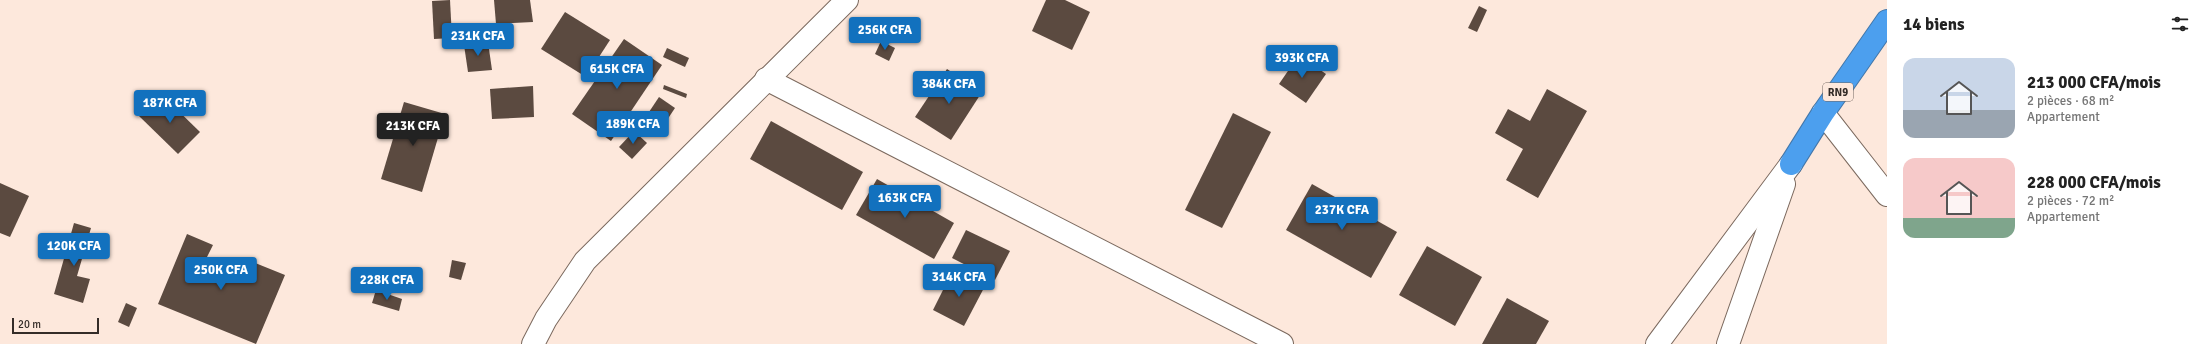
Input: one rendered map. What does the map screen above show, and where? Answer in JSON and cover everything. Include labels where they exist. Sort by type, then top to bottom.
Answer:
[{"type":"highway","name":"RN9","points":[[1790,164],[1823,113],[1887,21]]},
{"type":"street","points":[[533,344],[546,319],[585,260],[847,0]]},
{"type":"street","points":[[766,79],[1282,344]]},
{"type":"street","points":[[1823,113],[1887,195]]},
{"type":"street","points":[[1657,344],[1790,164]]},
{"type":"street","points":[[1728,344],[1790,164]]},
{"type":"building","points":[[450,0],[452,38],[434,39],[432,1]]},
{"type":"building","points":[[494,0],[530,0],[533,22],[496,24]]},
{"type":"building","points":[[1046,0],[1065,0],[1090,12],[1072,50],[1032,31]]},
{"type":"building","points":[[1479,6],[1487,10],[1477,32],[1468,28]]},
{"type":"building","points":[[565,12],[610,40],[586,77],[541,49]]},
{"type":"building","points":[[624,39],[662,65],[611,141],[572,114]]},
{"type":"building","points":[[881,41],[895,48],[889,61],[875,54]]},
{"type":"building","points":[[488,42],[492,70],[468,72],[464,45]]},
{"type":"building","points":[[667,48],[689,58],[685,67],[663,57]]},
{"type":"building","points":[[1299,55],[1326,74],[1306,103],[1279,84]]},
{"type":"building","points":[[947,69],[982,92],[951,140],[915,117]]},
{"type":"building","points":[[664,85],[687,94],[686,98],[663,89]]},
{"type":"building","points":[[533,86],[534,117],[492,119],[490,89]]},
{"type":"building","points":[[1547,89],[1587,111],[1538,198],[1506,180],[1523,149],[1495,133],[1508,109],[1530,121]]},
{"type":"building","points":[[161,94],[200,132],[178,154],[139,116]]},
{"type":"building","points":[[659,97],[675,108],[663,126],[647,115]]},
{"type":"building","points":[[404,102],[445,114],[422,192],[381,179]]},
{"type":"building","points":[[1233,113],[1271,132],[1222,228],[1185,210]]},
{"type":"building","points":[[771,121],[863,172],[842,210],[750,159]]},
{"type":"building","points":[[634,131],[647,143],[632,159],[619,147]]},
{"type":"building","points":[[877,179],[954,223],[934,259],[856,215]]},
{"type":"building","points":[[0,183],[29,196],[10,237],[0,233]]},
{"type":"building","points":[[1312,184],[1397,232],[1371,278],[1286,230]]},
{"type":"building","points":[[74,223],[91,228],[77,276],[90,279],[83,303],[54,294]]},
{"type":"building","points":[[966,230],[1010,251],[995,280],[952,258]]},
{"type":"building","points":[[187,234],[213,245],[207,257],[241,271],[245,259],[285,275],[256,344],[158,304]]},
{"type":"building","points":[[1427,246],[1482,277],[1455,326],[1399,295]]},
{"type":"building","points":[[452,260],[466,263],[461,280],[449,277]]},
{"type":"building","points":[[953,270],[985,286],[964,326],[933,310]]},
{"type":"building","points":[[376,290],[402,299],[399,311],[372,303]]},
{"type":"building","points":[[1507,298],[1549,321],[1536,344],[1482,344]]},
{"type":"building","points":[[126,303],[137,308],[129,327],[118,322]]}]
